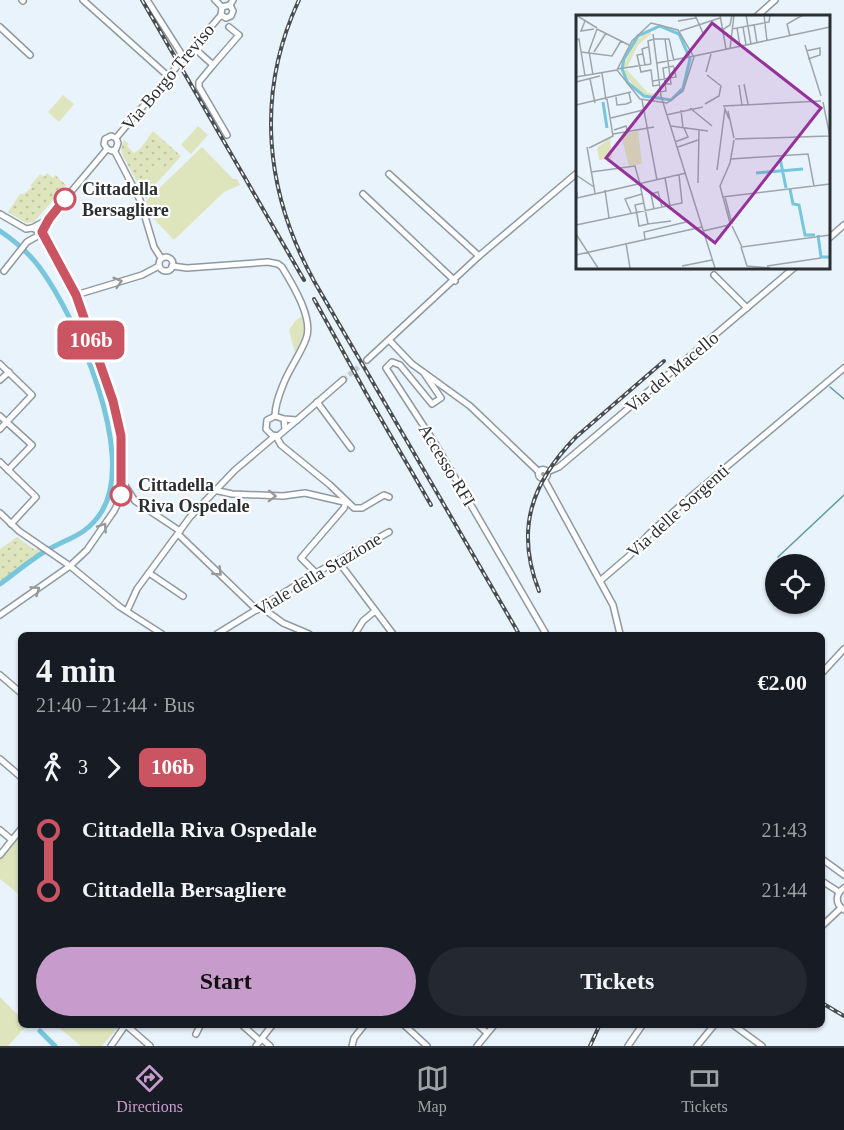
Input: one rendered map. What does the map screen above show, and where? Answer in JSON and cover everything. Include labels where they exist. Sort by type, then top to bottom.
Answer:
[{"type":"street","points":[[83,0],[169,77]]},
{"type":"street","points":[[147,0],[184,58]]},
{"type":"street","points":[[215,0],[222,7]]},
{"type":"street","points":[[758,15],[775,0]]},
{"type":"street","name":"Via Borgo Treviso","points":[[116,138],[221,15],[222,7],[231,3],[233,10],[231,16],[226,18],[221,15]]},
{"type":"street","points":[[0,27],[30,55]]},
{"type":"street","points":[[227,135],[199,87],[199,82],[238,35],[229,27]]},
{"type":"street","points":[[194,47],[213,66]]},
{"type":"street","name":"Via Borgo Treviso","points":[[107,149],[104,144],[105,139],[111,136],[116,138]]},
{"type":"street","name":"Via Borgo Treviso","points":[[107,149],[114,150],[118,143],[116,138]]},
{"type":"street","name":"Via Borgo Treviso","points":[[3,271],[27,243],[42,232],[49,219],[107,149]]},
{"type":"street","points":[[114,150],[140,200],[154,247],[161,258]]},
{"type":"street","points":[[389,174],[479,256]]},
{"type":"street","points":[[367,360],[479,256],[576,174]]},
{"type":"street","points":[[363,194],[455,280]]},
{"type":"street","points":[[0,214],[42,232],[76,295],[113,401],[121,436],[122,481],[121,497],[114,511],[87,550],[70,566],[0,615]]},
{"type":"street","name":"Via Borgo Treviso","points":[[29,228],[49,219]]},
{"type":"street","points":[[829,238],[844,225]]},
{"type":"street","points":[[27,243],[30,238],[29,228]]},
{"type":"street","points":[[161,258],[169,257],[173,262],[172,266]]},
{"type":"street","points":[[159,266],[161,258]]},
{"type":"street","points":[[159,266],[166,271],[172,266],[187,268],[267,262],[282,267],[307,316],[309,328],[304,346],[284,381],[276,404],[275,416]]},
{"type":"street","points":[[76,295],[142,275],[159,266]]},
{"type":"street","name":"Via del Macello","points":[[545,476],[559,467],[794,268]]},
{"type":"street","points":[[714,275],[747,308]]},
{"type":"street","points":[[390,341],[412,364],[470,406],[539,472],[543,470],[613,605],[620,632]]},
{"type":"street","name":"Accesso RFI","points":[[424,373],[441,398],[432,404],[400,365],[395,362],[387,365],[387,372],[431,437],[545,632]]},
{"type":"street","points":[[0,364],[32,395],[0,429]]},
{"type":"street","name":"Via delle Sorgenti","points":[[601,580],[681,505],[844,368]]},
{"type":"street","points":[[0,380],[9,372]]},
{"type":"street","points":[[130,613],[137,589],[214,490],[343,380]]},
{"type":"street","points":[[317,402],[351,448]]},
{"type":"street","points":[[0,416],[32,445],[8,470]]},
{"type":"street","points":[[275,416],[284,420],[297,420]]},
{"type":"street","points":[[264,446],[267,420],[275,416]]},
{"type":"street","points":[[284,420],[285,429]]},
{"type":"street","points":[[267,431],[330,484],[354,508],[362,508],[384,495],[389,497]]},
{"type":"street","points":[[0,462],[36,497],[11,524]]},
{"type":"street","points":[[122,481],[135,501],[179,533],[261,609],[283,623],[304,632]]},
{"type":"street","points":[[214,490],[263,496],[305,493],[346,502]]},
{"type":"street","points":[[316,573],[301,558],[344,508],[346,502]]},
{"type":"street","points":[[0,513],[39,546],[70,566],[118,605],[159,632]]},
{"type":"street","name":"Viale della Stazione","points":[[221,632],[316,573],[389,532]]},
{"type":"street","points":[[338,561],[391,632]]},
{"type":"street","points":[[149,573],[183,596]]},
{"type":"street","points":[[356,632],[363,621],[375,611]]},
{"type":"street","points":[[825,670],[844,649]]},
{"type":"street","points":[[0,675],[18,690]]},
{"type":"street","points":[[0,759],[18,774]]},
{"type":"street","points":[[0,830],[12,840]]},
{"type":"street","points":[[0,855],[18,833]]},
{"type":"street","points":[[825,861],[844,875]]},
{"type":"street","points":[[825,882],[842,890],[837,901],[843,909],[825,924]]},
{"type":"street","points":[[111,1046],[124,1028]]},
{"type":"street","points":[[129,1028],[150,1046]]},
{"type":"street","points":[[196,1034],[199,1028]]},
{"type":"street","points":[[245,1028],[260,1042],[270,1046]]},
{"type":"street","points":[[260,1042],[270,1028]]},
{"type":"street","points":[[352,1046],[354,1038],[362,1028]]},
{"type":"street","points":[[407,1028],[427,1046]]},
{"type":"street","points":[[482,1028],[488,1033]]},
{"type":"street","points":[[477,1046],[492,1028]]},
{"type":"street","points":[[628,1046],[640,1028]]},
{"type":"street","points":[[697,1046],[712,1028]]},
{"type":"street","points":[[737,1028],[762,1046]]},
{"type":"street","points":[[742,1032],[744,1028]]},
{"type":"green space","points":[[63,95],[74,104],[59,122],[48,112]]},
{"type":"green space","points":[[198,126],[208,135],[191,154],[181,145]]},
{"type":"green space","points":[[153,131],[181,156],[166,173],[157,164],[139,181],[149,191],[154,188],[156,190],[146,199],[121,148],[124,140],[134,153],[141,148]]},
{"type":"green space","points":[[202,147],[233,179],[237,179],[240,185],[224,192],[174,240],[150,215],[146,201]]},
{"type":"green space","points":[[157,164],[166,173],[149,191],[139,181]]},
{"type":"green space","points":[[47,173],[53,178],[55,175],[66,185],[34,222],[26,223],[8,212],[20,194],[24,194],[32,187],[30,186],[40,174],[44,177]]},
{"type":"green space","points":[[302,316],[304,330],[295,353],[289,330]]},
{"type":"green space","points":[[17,537],[35,550],[38,548],[42,550],[0,582],[0,549]]},
{"type":"green space","points":[[18,839],[18,894],[0,879],[0,859]]},
{"type":"green space","points":[[0,997],[18,1015],[18,1028],[24,1028],[8,1046],[0,1046]]},
{"type":"green space","points":[[60,1028],[117,1028],[102,1046],[81,1046]]},
{"type":"waterway","points":[[0,231],[22,248],[36,263],[70,318],[98,386],[112,455],[111,486],[102,511],[90,526],[38,556],[0,584]]},
{"type":"waterway","points":[[830,387],[844,399]]},
{"type":"waterway","points":[[781,554],[844,495]]},
{"type":"waterway","points":[[40,1031],[55,1046]]},
{"type":"tunnel","points":[[343,380],[367,360]]},
{"type":"railway","points":[[142,0],[304,280]]},
{"type":"railway","points":[[299,0],[285,35],[276,71],[271,107],[276,178],[285,213],[297,247],[314,281],[518,632]]},
{"type":"railway","points":[[314,299],[431,505]]},
{"type":"railway","points":[[539,591],[528,548],[528,528],[538,490],[548,472],[576,437],[664,361]]},
{"type":"railway","points":[[825,1005],[844,1016]]},
{"type":"railway","points":[[590,1046],[598,1028]]},
{"type":"bus line","name":"106b","points":[[65,199],[42,232],[76,295],[107,381],[121,436],[121,495]]},
{"type":"place","name":"Cittadella Bersagliere","points":[[65,199]]},
{"type":"place","name":"Cittadella Riva Ospedale","points":[[121,495]]}]
